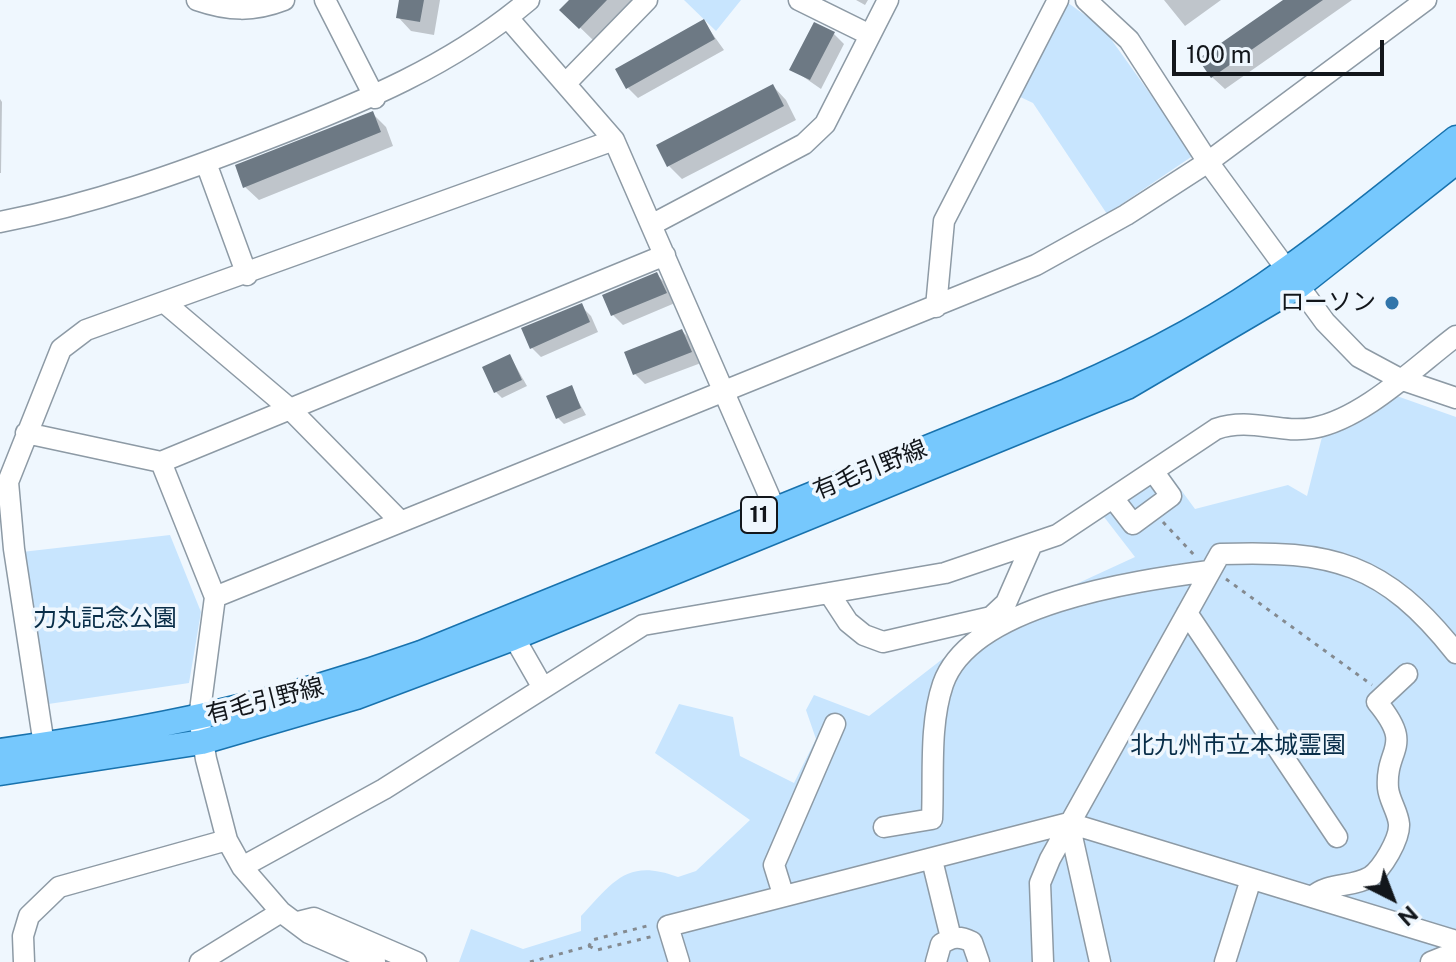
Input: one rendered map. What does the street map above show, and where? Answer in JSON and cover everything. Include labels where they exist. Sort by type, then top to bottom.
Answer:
[{"type":"main road","name":"有毛引野線","points":[[1293,278],[1456,138]]},
{"type":"main road","name":"有毛引野線","points":[[0,773],[201,730],[346,679],[509,628],[779,518],[1120,368],[1293,278],[1456,162]]},
{"type":"main road","name":"有毛引野線","points":[[0,751],[128,734],[201,730]]},
{"type":"street","points":[[197,0],[226,10],[261,9],[284,0]]},
{"type":"street","points":[[325,0],[375,98]]},
{"type":"street","points":[[0,222],[99,200],[375,98],[468,48],[529,0]]},
{"type":"street","points":[[567,82],[647,0]]},
{"type":"street","points":[[799,0],[870,35]]},
{"type":"street","points":[[653,224],[804,144],[825,124],[888,0]]},
{"type":"street","points":[[936,307],[944,221],[1058,0]]},
{"type":"street","points":[[1086,0],[1129,40],[1208,162],[1325,322],[1359,357],[1400,379],[1456,398]]},
{"type":"street","points":[[215,597],[1036,265],[1126,215],[1208,162],[1426,0]]},
{"type":"street","points":[[508,18],[567,82],[614,140],[779,518]]},
{"type":"street","points":[[44,745],[14,549],[8,482],[61,349],[86,330],[247,275],[614,140]]},
{"type":"street","points":[[206,163],[247,275]]},
{"type":"street","points":[[26,433],[161,462],[665,255]]},
{"type":"street","points":[[165,303],[290,409],[400,521]]},
{"type":"street","points":[[242,867],[384,789],[643,625],[945,573],[1032,544],[1057,535],[1216,429],[1237,422],[1310,429],[1346,419],[1456,336]]},
{"type":"street","points":[[161,462],[215,597],[201,730],[227,840],[242,867],[309,933],[375,962]]},
{"type":"street","points":[[1113,498],[1133,524],[1171,496],[1153,471]]},
{"type":"street","points":[[829,593],[848,622],[864,635],[883,642],[991,617],[1006,603],[1032,544]]},
{"type":"street","points":[[1043,962],[1040,883],[1069,823],[1220,554],[1279,552],[1327,557],[1358,569],[1391,589],[1432,623],[1456,653]]},
{"type":"street","points":[[884,827],[932,819],[936,723],[943,684],[975,638],[1034,611],[1125,582],[1209,571]]},
{"type":"street","points":[[1187,613],[1337,837]]},
{"type":"street","points":[[509,628],[543,688]]},
{"type":"street","points":[[1312,897],[1328,887],[1371,876],[1390,851],[1400,826],[1388,789],[1398,746],[1393,723],[1377,702],[1383,692],[1407,674]]},
{"type":"street","points":[[783,894],[774,865],[835,724]]},
{"type":"street","points":[[1069,823],[1100,962]]},
{"type":"street","points":[[679,962],[664,926],[1069,823],[1456,941]]},
{"type":"street","points":[[24,962],[23,936],[29,916],[59,887],[227,840]]},
{"type":"street","points":[[932,860],[951,938]]},
{"type":"street","points":[[1225,962],[1251,879]]},
{"type":"street","points":[[200,962],[290,917],[314,918],[416,962]]},
{"type":"street","points":[[936,962],[941,944],[951,938],[962,937],[972,942],[979,962]]},
{"type":"street","points":[[1431,962],[1456,952]]},
{"type":"path","points":[[1152,510],[1209,571],[1213,570],[1383,692]]},
{"type":"path","points":[[530,962],[589,946],[597,950],[656,936],[664,926],[656,924],[592,940],[589,946]]},
{"type":"green space","points":[[684,0],[741,0],[716,31]]},
{"type":"green space","points":[[1064,0],[1103,28],[1194,155],[1107,214],[1033,103],[1014,94]]},
{"type":"green space","name":"北九州市立本城霊園","points":[[1394,395],[1456,417],[1456,962],[459,962],[471,929],[523,949],[581,931],[581,916],[623,876],[646,870],[678,877],[696,871],[750,820],[655,753],[679,704],[733,717],[740,756],[794,783],[816,739],[806,710],[814,695],[869,716],[985,626],[1135,557],[1101,513],[1165,468],[1195,509],[1288,485],[1307,496],[1322,437],[1353,426]]},
{"type":"green space","name":"力丸記念公園","points":[[170,535],[201,612],[189,683],[35,706],[22,552]]},
{"type":"building","points":[[399,0],[424,0],[420,22],[396,18]]},
{"type":"building","points":[[569,0],[607,0],[579,29],[559,10]]},
{"type":"building","points":[[1283,0],[1323,0],[1211,78],[1198,59]]},
{"type":"building","points":[[704,19],[715,39],[626,89],[615,69]]},
{"type":"building","points":[[814,22],[835,32],[810,80],[789,70]]},
{"type":"building","points":[[773,84],[784,106],[667,167],[656,145]]},
{"type":"building","points":[[373,111],[381,132],[243,188],[235,165]]},
{"type":"building","points":[[657,272],[667,293],[611,316],[602,295]]},
{"type":"building","points":[[582,303],[590,322],[530,349],[521,328]]},
{"type":"building","points":[[682,329],[692,352],[633,375],[624,352]]},
{"type":"building","points":[[510,354],[522,380],[494,393],[482,367]]},
{"type":"building","points":[[572,385],[581,408],[556,419],[546,396]]},
{"type":"place","name":"ローソン","points":[[1392,303]]}]
